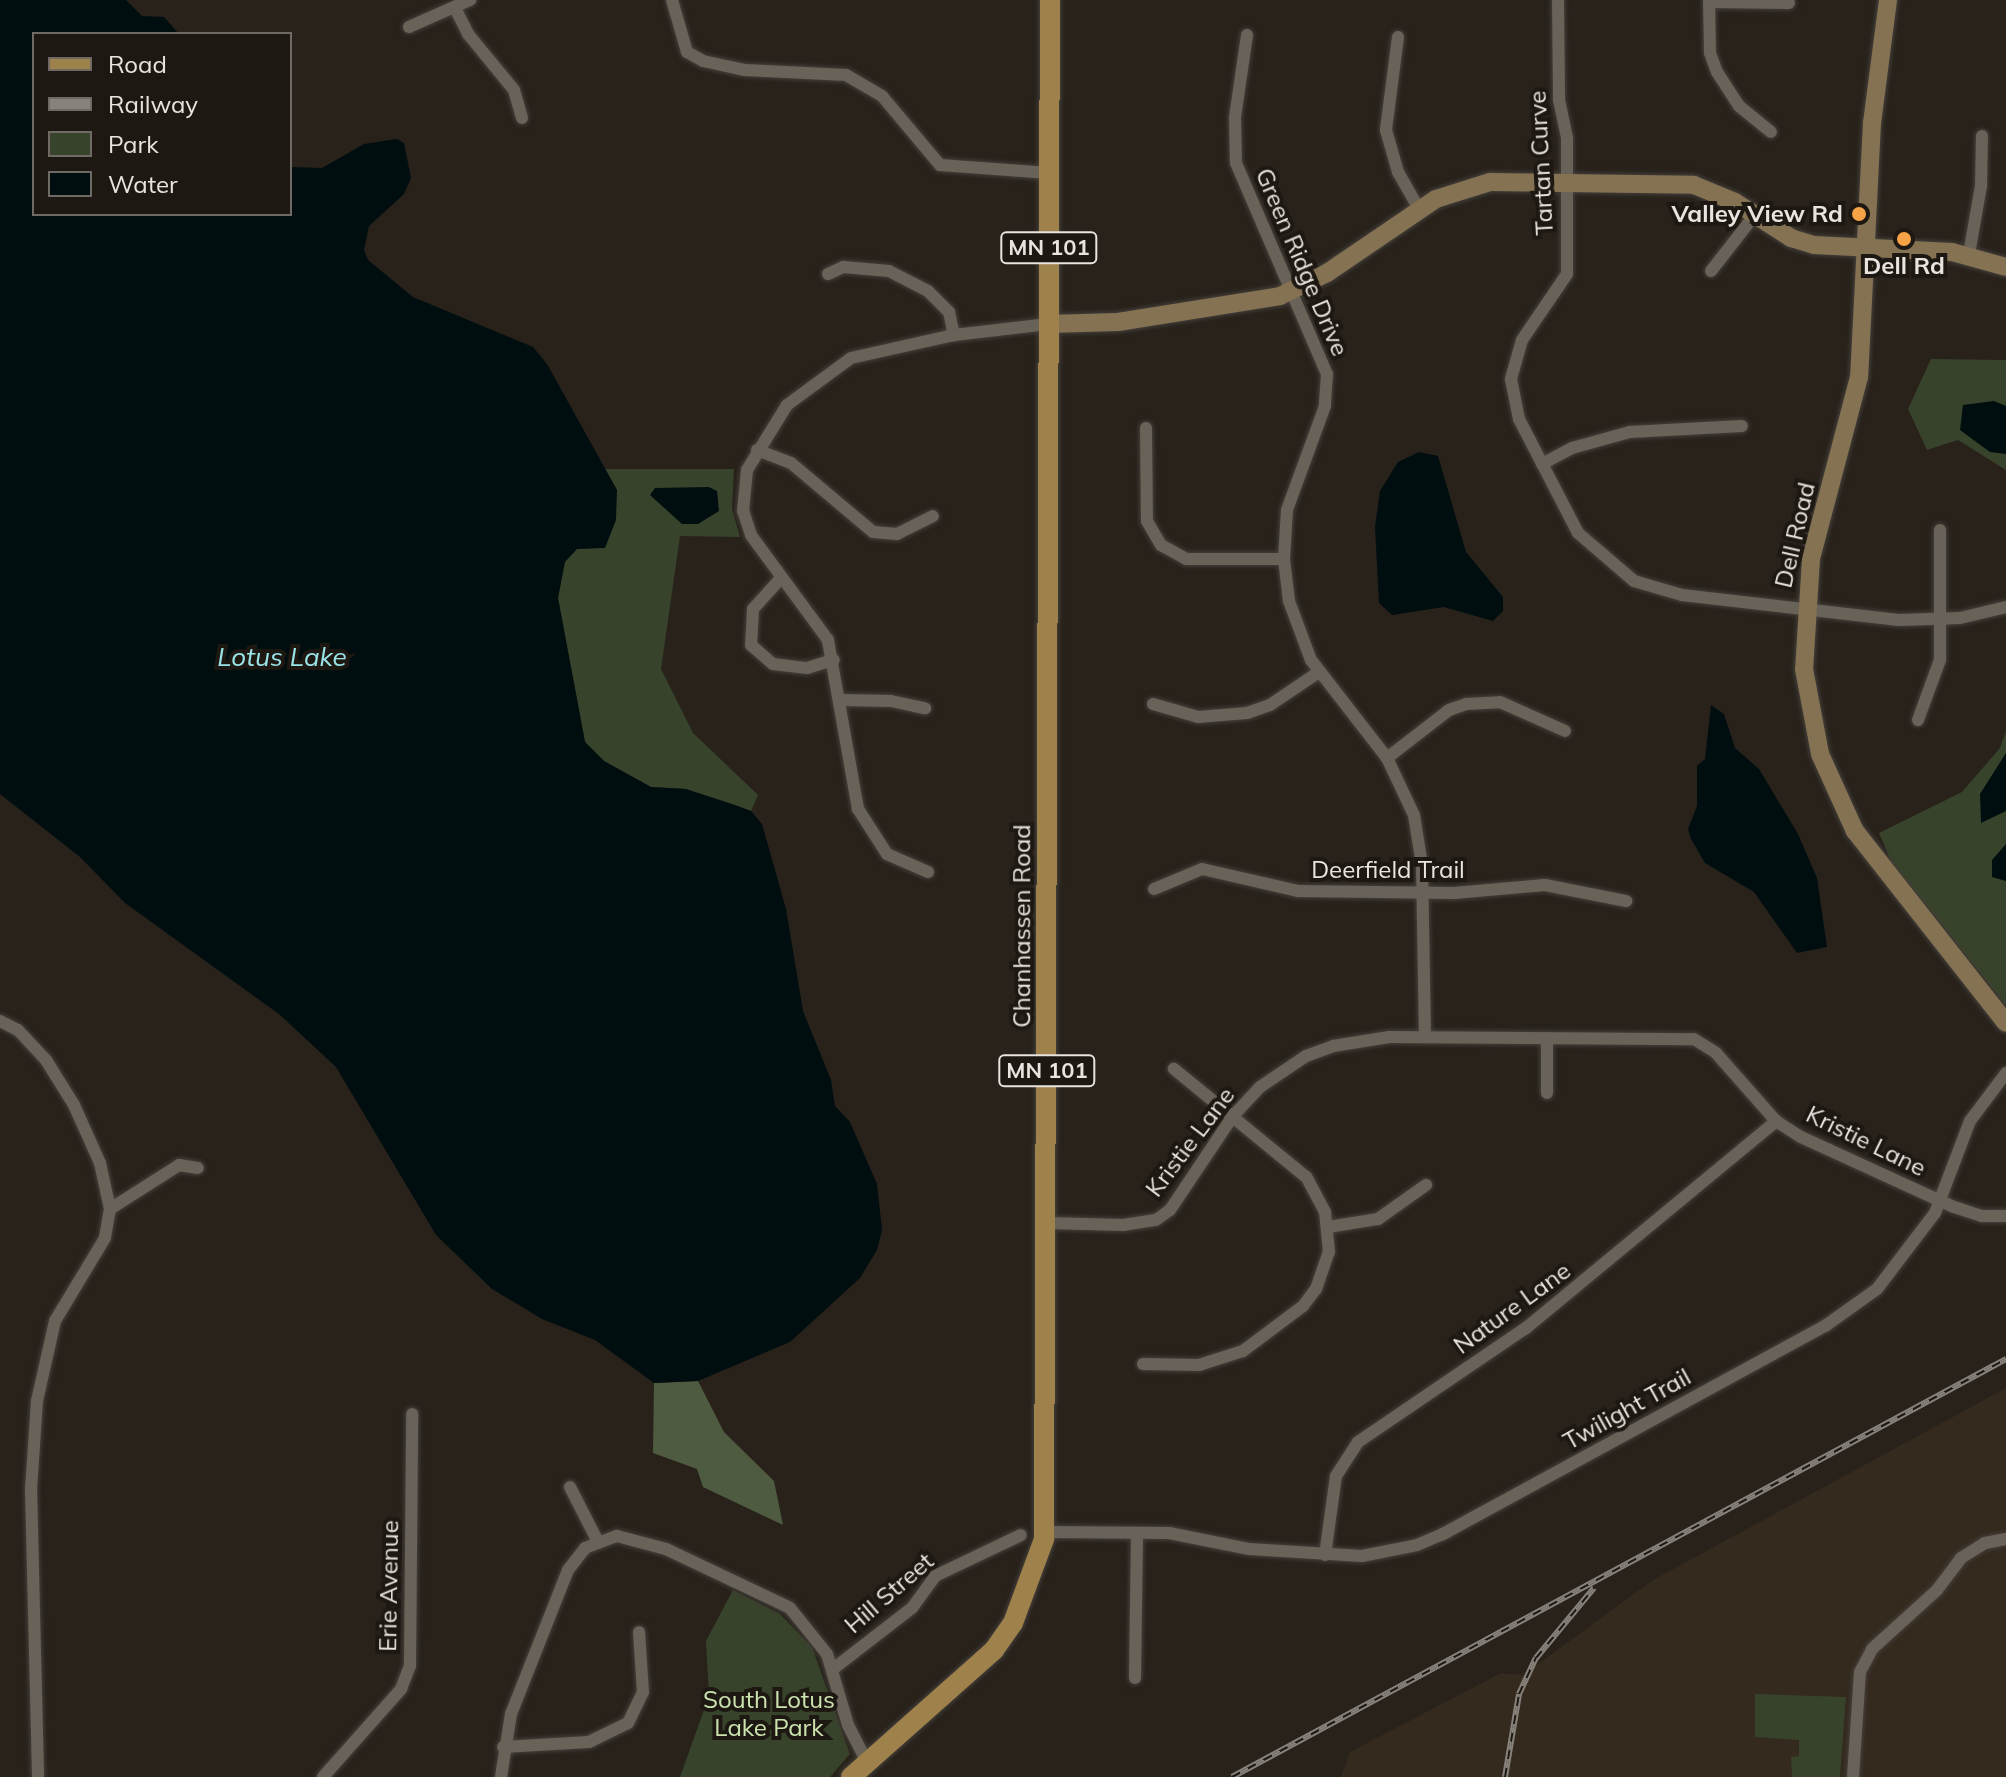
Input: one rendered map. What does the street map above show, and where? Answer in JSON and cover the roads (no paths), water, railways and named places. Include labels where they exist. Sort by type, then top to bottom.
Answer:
[{"type":"main road","name":"Chanhassen Road","points":[[851,1777],[994,1650],[1013,1623],[1044,1532],[1050,0]]},
{"type":"street","points":[[409,27],[456,10],[470,0]]},
{"type":"street","points":[[672,0],[687,52],[703,61],[745,70],[846,75],[882,96],[940,165],[1049,173]]},
{"type":"street","name":"Tartan Curve","points":[[1558,0],[1567,180],[1567,274],[1522,340],[1511,379],[1519,419],[1578,533],[1613,568],[1634,581],[1682,595],[1804,607],[1868,618],[1939,619],[2006,607]]},
{"type":"street","name":"Dell Road","points":[[1888,0],[1872,123],[1859,377],[1815,541],[1804,607],[1808,708],[1820,754],[1846,815],[1887,878],[2006,1023]]},
{"type":"street","points":[[1771,132],[1739,106],[1717,72],[1710,53],[1709,1],[1789,3]]},
{"type":"street","points":[[456,10],[468,34],[514,90],[522,118]]},
{"type":"street","name":"Green Ridge Drive","points":[[1247,35],[1235,117],[1236,163],[1322,358],[1328,390],[1295,479],[1284,559],[1299,635],[1319,672],[1387,758],[1414,815],[1423,894],[1425,1037]]},
{"type":"street","points":[[1398,37],[1386,130],[1398,172],[1419,209]]},
{"type":"street","points":[[1969,254],[1981,186],[1982,136]]},
{"type":"street","points":[[928,872],[887,854],[858,809],[845,758],[842,700],[828,640],[751,535],[743,511],[747,470],[787,405],[851,358],[954,335],[1215,311],[1294,289],[1327,273],[1419,209],[1490,182],[1567,180],[1694,185],[1791,238],[1865,248],[1969,254],[2006,267]]},
{"type":"street","points":[[1711,271],[1754,216]]},
{"type":"street","points":[[828,274],[843,267],[889,271],[928,291],[949,312],[954,335]]},
{"type":"street","points":[[1542,464],[1572,448],[1630,432],[1742,426]]},
{"type":"street","points":[[1146,428],[1147,521],[1161,545],[1186,559],[1284,559]]},
{"type":"street","points":[[757,450],[802,470],[873,532],[897,534],[933,516]]},
{"type":"street","points":[[1918,720],[1940,660],[1940,530]]},
{"type":"street","points":[[781,578],[753,609],[751,645],[773,664],[807,668],[834,660]]},
{"type":"street","points":[[1153,704],[1198,717],[1247,713],[1270,705],[1319,672]]},
{"type":"street","points":[[842,700],[891,701],[925,708]]},
{"type":"street","points":[[1387,758],[1442,715],[1466,704],[1500,702],[1565,731]]},
{"type":"street","name":"Deerfield Trail","points":[[1154,889],[1202,869],[1298,891],[1423,894],[1545,885],[1626,901]]},
{"type":"street","points":[[0,1021],[18,1030],[46,1060],[82,1118],[110,1209],[105,1238],[55,1321],[37,1401],[31,1488],[38,1777]]},
{"type":"street","name":"Kristie Lane","points":[[1047,1223],[1123,1225],[1156,1220],[1170,1210],[1233,1116],[1260,1087],[1306,1056],[1361,1039],[1425,1037],[1694,1039],[1716,1053],[1776,1121],[1940,1202],[1981,1216],[2006,1216]]},
{"type":"street","points":[[1547,1038],[1547,1093]]},
{"type":"street","points":[[1143,1364],[1199,1365],[1229,1358],[1288,1318],[1316,1289],[1324,1271],[1328,1227],[1306,1177],[1174,1069]]},
{"type":"street","name":"Twilight Trail","points":[[1044,1532],[1137,1533],[1325,1555],[1389,1552],[1443,1534],[1853,1309],[1892,1274],[1940,1202],[1970,1121],[2006,1073]]},
{"type":"street","name":"Nature Lane","points":[[1325,1555],[1332,1488],[1343,1459],[1358,1442],[1526,1328],[1776,1121]]},
{"type":"street","points":[[110,1209],[179,1165],[198,1168]]},
{"type":"street","points":[[1328,1227],[1378,1219],[1426,1185]]},
{"type":"street","name":"Erie Avenue","points":[[323,1777],[401,1689],[410,1666],[412,1414]]},
{"type":"street","points":[[570,1487],[598,1542]]},
{"type":"street","points":[[1135,1678],[1137,1533]]},
{"type":"street","name":"Hill Street","points":[[833,1669],[912,1608],[935,1576],[1021,1535]]},
{"type":"street","points":[[501,1777],[503,1747],[511,1714],[568,1570],[585,1548],[598,1542],[635,1537],[768,1595],[809,1628],[833,1669],[848,1725],[868,1764]]},
{"type":"street","points":[[1853,1777],[1860,1672],[1872,1649],[1937,1590],[1961,1558],[1985,1543],[2006,1539]]},
{"type":"street","points":[[503,1747],[589,1742],[628,1723],[643,1692],[639,1632]]},
{"type":"water","name":"Lotus Lake","points":[[0,0],[126,0],[142,16],[164,17],[177,32],[32,32],[32,216],[292,216],[292,167],[322,168],[364,144],[397,139],[404,143],[411,178],[404,194],[369,226],[364,250],[368,260],[413,297],[533,347],[547,364],[617,490],[616,520],[605,548],[577,549],[565,562],[558,598],[585,742],[604,761],[651,787],[686,789],[735,805],[751,811],[762,824],[786,909],[803,1011],[831,1080],[835,1106],[850,1122],[877,1184],[882,1230],[877,1250],[860,1278],[790,1342],[698,1381],[654,1383],[595,1340],[542,1319],[492,1289],[436,1235],[336,1067],[279,1014],[125,903],[80,857],[0,794]]},
{"type":"water","points":[[1994,401],[2006,406],[2006,454],[1990,452],[1960,430],[1963,405]]},
{"type":"water","points":[[1419,452],[1438,456],[1466,552],[1503,597],[1503,611],[1493,621],[1444,607],[1392,615],[1379,603],[1375,527],[1380,491],[1398,462]]},
{"type":"water","points":[[709,487],[717,491],[719,511],[698,524],[682,524],[650,495],[655,488]]},
{"type":"water","points":[[1711,705],[1724,714],[1735,748],[1759,769],[1798,834],[1817,878],[1827,947],[1797,953],[1754,892],[1705,863],[1691,839],[1688,829],[1697,806],[1697,766],[1705,759]]},
{"type":"water","points":[[2006,753],[2006,811],[1981,823],[1980,794]]},
{"type":"water","points":[[2006,844],[2006,881],[1992,877],[1992,860]]},
{"type":"railway","points":[[1232,1777],[2006,1359]]},
{"type":"railway","points":[[1505,1777],[1519,1694],[1536,1658],[1594,1588]]},
{"type":"place","name":"Valley View Rd","points":[[1859,214]]},
{"type":"place","name":"Dell Rd","points":[[1904,239]]},
{"type":"park label","name":"South Lotus Lake Park","points":[[769,1714]]}]
